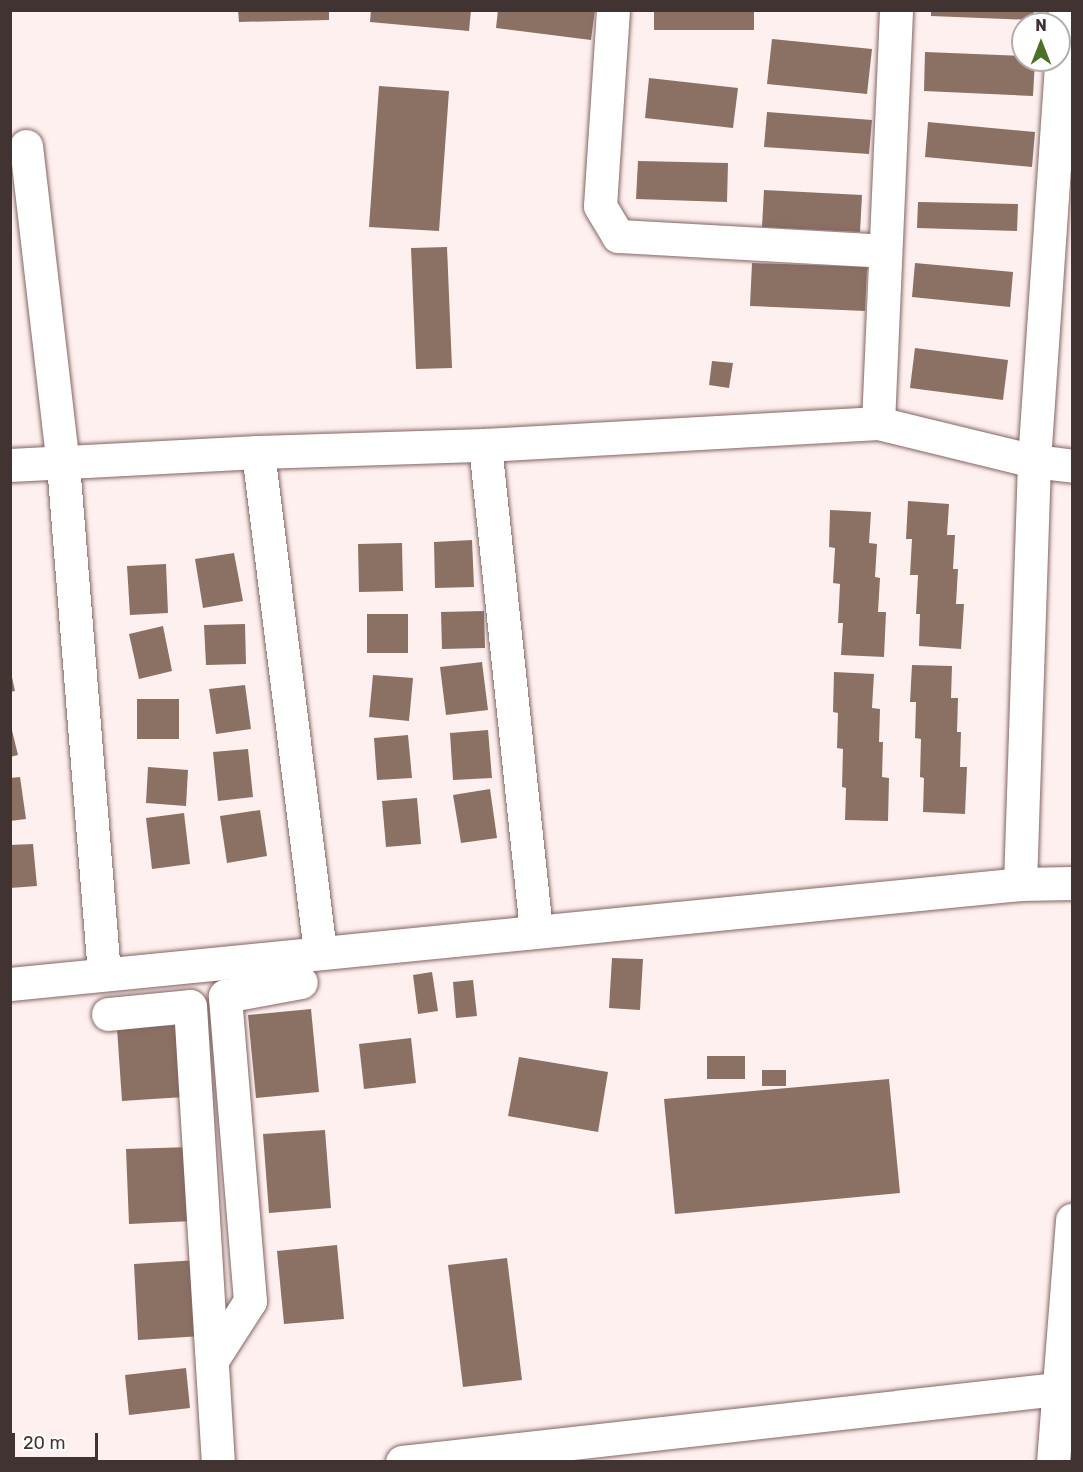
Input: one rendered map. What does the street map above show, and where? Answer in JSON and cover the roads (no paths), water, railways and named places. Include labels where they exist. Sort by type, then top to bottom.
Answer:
[{"type":"street","points":[[613,10],[600,206],[618,236],[885,251]]},
{"type":"street","points":[[878,423],[896,10]]},
{"type":"street","points":[[1020,884],[1034,461],[1065,10]]},
{"type":"street","points":[[26,146],[63,464],[104,974]]},
{"type":"street","points":[[10,465],[258,452],[485,445],[878,423],[1034,461],[1072,466]]},
{"type":"street","points":[[485,445],[536,931]]},
{"type":"street","points":[[258,452],[320,951]]},
{"type":"street","points":[[10,984],[320,951],[1020,884],[1072,883]]},
{"type":"street","points":[[212,1360],[250,1301],[225,996],[301,982]]},
{"type":"street","points":[[108,1014],[190,1006],[218,1461]]},
{"type":"street","points":[[1053,1461],[1065,1390],[1072,1220]]},
{"type":"street","points":[[402,1461],[1065,1390]]}]
